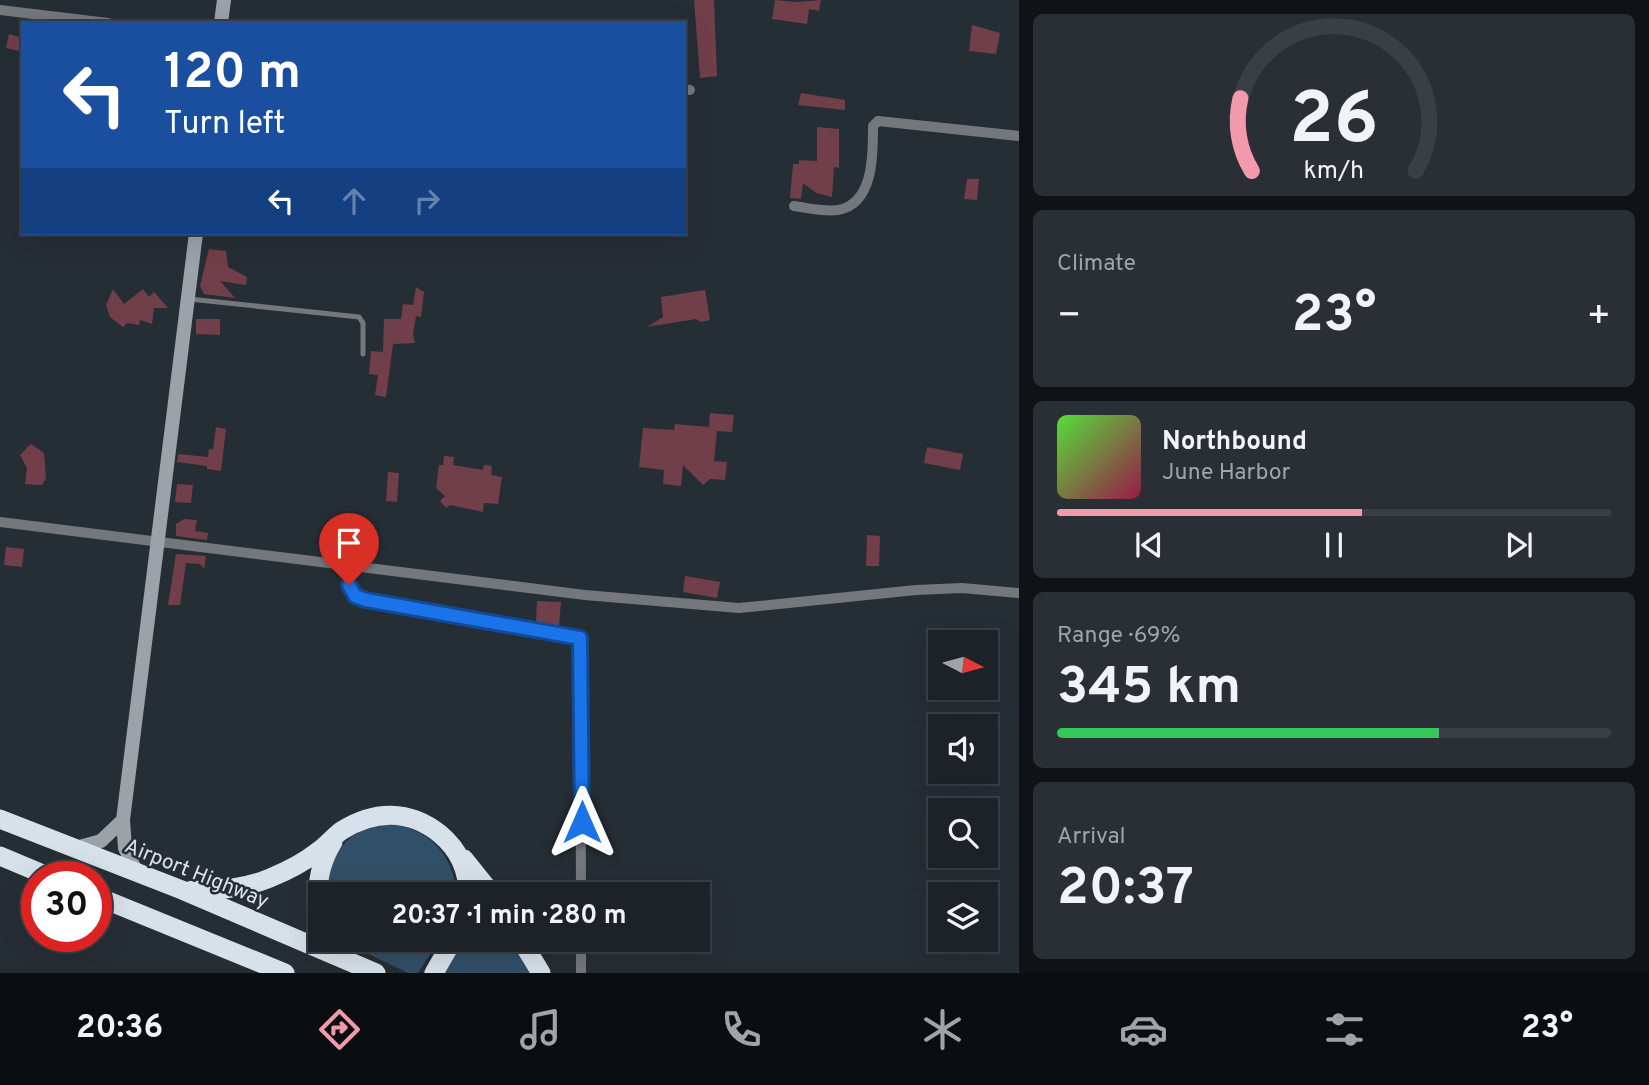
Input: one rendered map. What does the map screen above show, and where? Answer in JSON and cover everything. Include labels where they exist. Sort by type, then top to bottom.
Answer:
[{"type":"highway","points":[[182,890],[211,890],[267,879],[318,852],[340,832],[378,816],[403,815],[428,825],[452,845],[482,882]]},
{"type":"highway","name":"Airport Highway","points":[[0,819],[182,890],[376,973]]},
{"type":"highway","points":[[318,882],[319,873],[340,832]]},
{"type":"highway","points":[[452,845],[464,867],[466,882]]},
{"type":"highway","points":[[0,856],[21,865]]},
{"type":"highway","points":[[112,902],[285,973]]},
{"type":"highway","points":[[339,952],[343,958]]},
{"type":"highway","points":[[437,968],[446,952]]},
{"type":"highway","points":[[528,952],[541,973]]},
{"type":"street","points":[[221,21],[224,0]]},
{"type":"street","points":[[0,10],[91,21]]},
{"type":"street","points":[[794,206],[841,210],[858,199],[869,176],[873,126],[878,121],[1019,136]]},
{"type":"street","points":[[137,873],[125,848],[123,820],[160,541],[196,235]]},
{"type":"street","points":[[0,522],[585,595],[739,608],[916,590],[962,588],[1019,593]]},
{"type":"street","points":[[344,565],[352,592],[366,600],[580,638],[581,882]]},
{"type":"street","points":[[71,848],[101,841],[114,832],[123,820]]},
{"type":"street","points":[[581,952],[581,973]]},
{"type":"lane","points":[[188,299],[359,317],[363,323],[363,354]]},
{"type":"shaded area","points":[[386,823],[426,836],[444,855],[454,882],[325,882],[342,847],[349,839],[370,827]]},
{"type":"shaded area","points":[[365,952],[431,952],[418,973],[408,973]]},
{"type":"shaded area","points":[[455,952],[519,952],[532,973],[442,973]]},
{"type":"building","points":[[694,0],[714,0],[717,76],[700,78]]},
{"type":"building","points":[[775,0],[821,0],[819,11],[809,9],[807,24],[772,19]]},
{"type":"building","points":[[972,25],[1000,33],[996,54],[969,51]]},
{"type":"building","points":[[9,34],[21,37],[21,52],[6,48]]},
{"type":"building","points":[[801,93],[845,100],[845,110],[798,105]]},
{"type":"building","points":[[817,127],[839,129],[839,168],[834,167],[832,197],[816,193],[803,183],[801,199],[790,198],[793,164],[799,164],[799,160],[817,161]]},
{"type":"building","points":[[967,179],[979,179],[977,200],[964,199]]},
{"type":"building","points":[[209,249],[226,251],[228,267],[247,277],[246,285],[220,281],[235,298],[204,294],[200,286]]},
{"type":"building","points":[[416,287],[424,292],[421,317],[416,316],[413,335],[415,343],[393,344],[386,397],[375,395],[378,375],[369,374],[371,351],[383,352],[384,319],[401,319],[403,304],[413,305]]},
{"type":"building","points":[[113,289],[124,304],[143,289],[149,297],[154,292],[168,308],[154,308],[152,324],[140,320],[139,325],[127,323],[123,327],[110,317],[106,305]]},
{"type":"building","points":[[705,290],[710,320],[701,322],[696,319],[647,327],[663,317],[661,297]]},
{"type":"building","points":[[196,319],[220,319],[220,335],[196,334]]},
{"type":"building","points":[[710,413],[734,415],[732,432],[717,431],[714,461],[727,462],[725,480],[710,479],[703,485],[683,465],[681,486],[663,484],[664,470],[639,467],[643,428],[674,430],[675,424],[709,427]]},
{"type":"building","points":[[216,427],[226,429],[221,471],[177,462],[178,454],[208,457],[209,449],[213,450]]},
{"type":"building","points":[[31,444],[44,453],[46,478],[42,485],[25,484],[27,468],[20,455]]},
{"type":"building","points":[[927,447],[963,454],[960,470],[924,463]]},
{"type":"building","points":[[444,456],[454,457],[453,465],[483,470],[484,465],[492,466],[491,475],[502,477],[498,504],[484,503],[483,512],[450,505],[446,508],[440,501],[445,496],[436,488],[439,465],[443,465]]},
{"type":"building","points":[[388,472],[399,473],[397,502],[386,501]]},
{"type":"building","points":[[177,484],[193,485],[191,503],[175,502]]},
{"type":"building","points":[[184,519],[197,520],[195,531],[208,533],[207,540],[176,536],[176,524]]},
{"type":"building","points":[[867,535],[880,536],[879,566],[866,566]]},
{"type":"building","points":[[6,547],[24,549],[22,567],[4,565]]},
{"type":"building","points":[[176,554],[206,556],[204,569],[200,564],[186,563],[180,605],[168,605]]},
{"type":"building","points":[[685,576],[720,582],[717,598],[683,592]]},
{"type":"building","points":[[537,601],[561,602],[559,626],[536,622]]},
{"type":"route","points":[[349,585],[355,596],[366,600],[580,638],[582,822]]}]
